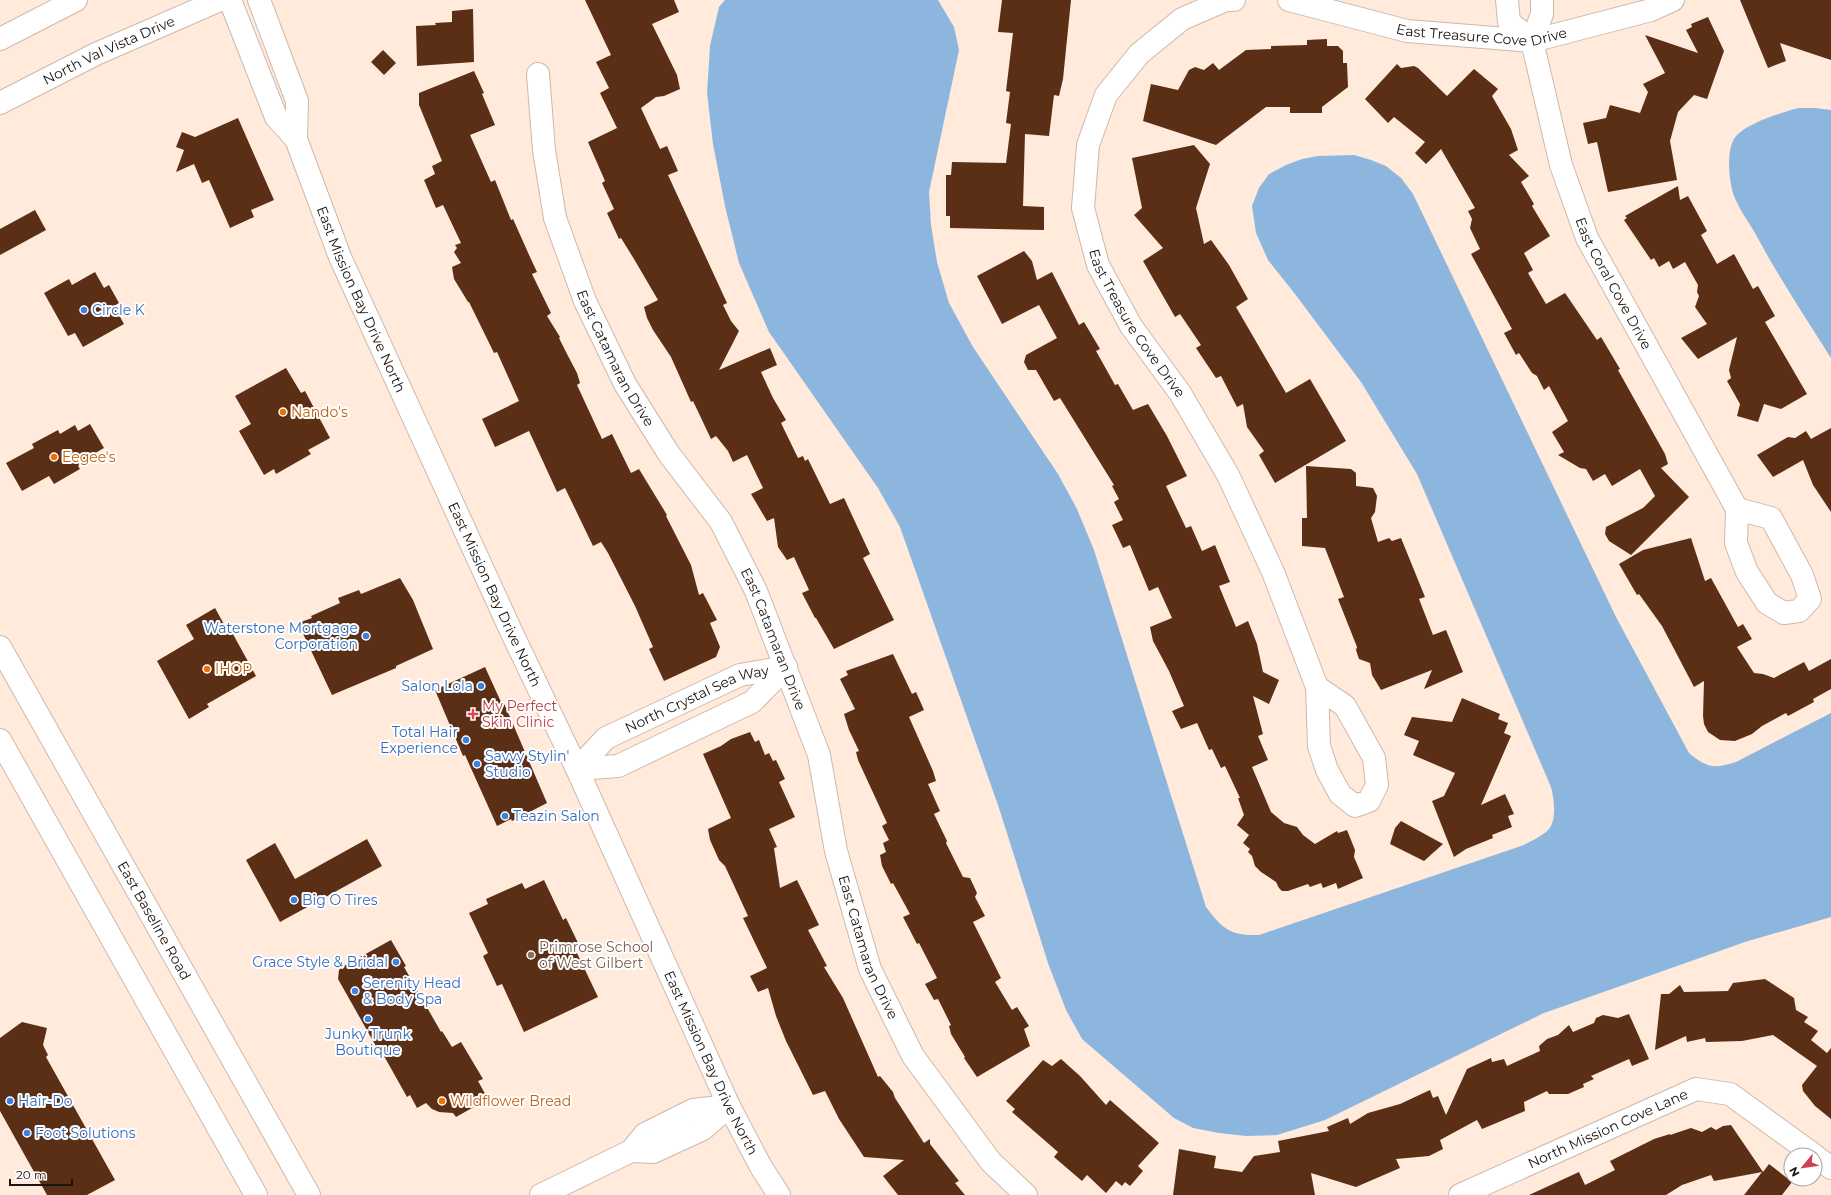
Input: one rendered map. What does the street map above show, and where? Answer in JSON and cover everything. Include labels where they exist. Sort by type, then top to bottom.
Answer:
[{"type":"street","points":[[0,39],[76,0]]},
{"type":"street","name":"North Val Vista Drive","points":[[0,104],[96,54],[220,0]]},
{"type":"street","name":"East Mission Bay Drive North","points":[[230,0],[276,117],[296,139],[344,264],[511,632],[577,769],[729,1106],[761,1167],[779,1195]]},
{"type":"street","name":"East Mission Bay Drive North","points":[[258,0],[297,101],[296,139]]},
{"type":"street","name":"East Treasure Cove Drive","points":[[1234,0],[1226,0],[1182,19],[1139,54],[1106,95],[1088,145],[1083,208],[1098,265],[1132,326],[1180,393],[1228,475],[1273,572],[1317,687],[1319,746],[1327,770],[1340,794],[1355,806],[1369,801],[1377,785],[1374,758],[1345,706],[1317,687]]},
{"type":"street","name":"East Treasure Cove Drive","points":[[1289,0],[1407,31],[1532,41],[1651,10],[1673,0]]},
{"type":"street","points":[[1507,0],[1509,22],[1532,41],[1542,14],[1542,0]]},
{"type":"street","name":"East Coral Cove Drive","points":[[1532,41],[1561,165],[1587,238],[1737,508]]},
{"type":"street","name":"East Catamaran Drive","points":[[538,74],[544,150],[556,218],[585,301],[625,384],[669,454],[721,522],[756,591],[819,755],[836,851],[870,969],[913,1056],[991,1162],[1026,1195]]},
{"type":"street","points":[[1737,508],[1771,518],[1802,575],[1810,599],[1800,611],[1784,613],[1767,603],[1747,572],[1736,543],[1737,508]]},
{"type":"street","name":"East Baseline Road","points":[[0,646],[309,1195]]},
{"type":"street","name":"North Crystal Sea Way","points":[[577,769],[618,766],[752,702],[786,667]]},
{"type":"street","name":"North Crystal Sea Way","points":[[577,769],[606,738],[740,675],[786,667]]},
{"type":"street","points":[[0,740],[256,1195]]},
{"type":"street","name":"North Mission Cove Lane","points":[[1460,1195],[1696,1089],[1730,1094],[1803,1147]]},
{"type":"street","points":[[541,1195],[631,1151],[653,1152],[703,1129],[729,1106]]},
{"type":"street","name":"North Mission Cove Lane","points":[[1823,1162],[1831,1168]]},
{"type":"water","points":[[725,0],[938,0],[954,27],[959,50],[929,192],[931,225],[937,262],[949,303],[973,347],[1058,474],[1077,509],[1094,550],[1206,907],[1223,926],[1228,930],[1241,934],[1259,935],[1524,845],[1546,832],[1550,828],[1554,817],[1554,804],[1551,787],[1417,474],[1361,382],[1268,260],[1256,233],[1252,206],[1259,188],[1269,174],[1302,159],[1318,156],[1354,155],[1386,166],[1401,178],[1413,194],[1616,617],[1689,753],[1701,762],[1711,766],[1722,766],[1736,762],[1831,713],[1831,917],[1745,942],[1544,1013],[1325,1120],[1277,1135],[1246,1136],[1219,1133],[1193,1128],[1174,1118],[1082,1039],[1066,1010],[1048,963],[999,808],[900,527],[878,488],[769,332],[739,263],[725,206],[713,144],[707,93],[710,46],[719,7]]},
{"type":"water","points":[[1799,108],[1831,110],[1831,358],[1782,281],[1741,210],[1734,196],[1731,183],[1729,159],[1731,145],[1734,139],[1746,128],[1764,119]]},
{"type":"building","points":[[585,0],[674,0],[679,12],[652,24],[677,75],[680,89],[664,96],[656,97],[641,108],[660,149],[667,146],[678,171],[668,175],[727,303],[723,305],[731,321],[739,331],[719,370],[770,348],[777,365],[761,372],[773,398],[786,420],[781,423],[798,458],[803,456],[805,461],[808,459],[830,504],[844,498],[870,554],[863,558],[894,620],[834,649],[802,593],[809,590],[794,557],[787,560],[778,547],[774,518],[767,521],[751,494],[763,488],[747,455],[733,462],[728,451],[716,436],[711,439],[693,401],[691,402],[671,357],[647,318],[644,307],[658,300],[621,238],[619,239],[607,213],[614,209],[602,183],[605,181],[588,142],[617,128],[600,93],[609,88],[596,62],[611,55]]},
{"type":"building","points":[[1002,0],[1071,0],[1063,79],[1059,96],[1054,95],[1049,136],[1025,134],[1023,206],[1044,207],[1044,230],[950,228],[950,216],[946,216],[946,175],[951,175],[952,162],[1006,163],[1011,124],[1006,123],[1010,92],[1006,91],[1013,33],[998,32]]},
{"type":"building","points":[[1740,0],[1831,0],[1831,60],[1780,43],[1786,61],[1768,68]]},
{"type":"building","points":[[473,9],[474,62],[417,66],[416,26],[436,25],[435,23],[452,22],[452,11]]},
{"type":"building","points":[[1708,17],[1724,51],[1707,99],[1694,95],[1678,112],[1670,141],[1677,180],[1608,192],[1597,142],[1588,144],[1583,123],[1606,118],[1610,105],[1640,113],[1648,92],[1643,84],[1665,73],[1645,35],[1698,53],[1686,30],[1692,27],[1691,24]]},
{"type":"building","points":[[1327,39],[1327,46],[1338,46],[1343,51],[1343,63],[1347,63],[1348,87],[1322,107],[1322,113],[1290,113],[1290,107],[1266,107],[1216,145],[1143,121],[1151,84],[1178,90],[1189,70],[1195,67],[1204,70],[1213,63],[1219,70],[1246,50],[1271,49],[1271,46],[1307,45],[1307,40]]},
{"type":"building","points":[[383,50],[396,63],[384,75],[371,62]]},
{"type":"building","points":[[1397,64],[1401,68],[1414,66],[1418,68],[1447,96],[1474,69],[1498,89],[1492,96],[1511,129],[1518,150],[1509,155],[1529,176],[1521,182],[1534,204],[1532,206],[1550,236],[1524,253],[1533,270],[1528,273],[1546,304],[1565,293],[1597,340],[1601,337],[1620,369],[1618,370],[1665,454],[1668,464],[1661,468],[1689,497],[1631,555],[1609,541],[1605,534],[1606,527],[1643,508],[1655,496],[1640,469],[1612,486],[1605,474],[1593,481],[1586,469],[1580,468],[1558,455],[1564,452],[1552,432],[1568,421],[1549,386],[1544,390],[1537,376],[1532,373],[1519,353],[1516,355],[1504,333],[1512,329],[1471,254],[1480,249],[1470,228],[1472,219],[1468,211],[1475,208],[1441,149],[1426,164],[1415,153],[1425,142],[1394,117],[1388,123],[1365,99]]},
{"type":"building","points":[[474,71],[484,93],[482,94],[495,125],[470,135],[491,182],[495,180],[511,220],[513,219],[537,272],[532,274],[551,313],[547,316],[560,337],[559,338],[577,373],[580,383],[577,385],[602,439],[612,434],[631,473],[639,469],[667,515],[666,516],[691,565],[699,595],[703,593],[717,620],[710,623],[720,647],[716,657],[664,681],[649,649],[653,647],[635,606],[608,553],[601,542],[593,546],[565,488],[557,492],[529,431],[495,447],[482,419],[519,401],[497,352],[494,353],[469,302],[454,279],[452,267],[461,263],[454,252],[457,248],[455,245],[461,243],[443,205],[436,208],[424,180],[435,174],[432,166],[442,161],[419,105],[419,93]]},
{"type":"building","points":[[238,118],[274,200],[251,210],[254,217],[230,228],[209,180],[202,183],[194,164],[176,172],[184,150],[176,147],[182,132],[195,137]]},
{"type":"building","points":[[1194,145],[1210,164],[1196,208],[1204,244],[1211,240],[1229,265],[1248,299],[1236,307],[1286,393],[1310,379],[1346,441],[1275,483],[1259,455],[1264,451],[1247,427],[1243,404],[1237,407],[1221,376],[1216,378],[1196,348],[1201,345],[1180,314],[1175,317],[1143,261],[1163,248],[1134,215],[1142,208],[1132,158]]},
{"type":"building","points":[[1678,186],[1680,200],[1688,196],[1707,231],[1701,235],[1717,264],[1734,254],[1753,289],[1758,286],[1775,316],[1765,322],[1807,394],[1781,409],[1764,404],[1758,422],[1737,416],[1740,404],[1727,381],[1731,378],[1729,370],[1737,337],[1698,359],[1681,338],[1707,324],[1695,307],[1699,296],[1697,292],[1698,285],[1685,262],[1673,269],[1669,261],[1659,267],[1654,258],[1651,260],[1624,220],[1627,218],[1625,216]]},
{"type":"building","points":[[35,210],[46,230],[0,255],[0,229]]},
{"type":"building","points":[[1024,251],[1032,261],[1037,280],[1052,272],[1079,325],[1084,322],[1100,349],[1096,351],[1115,385],[1118,384],[1133,410],[1148,404],[1167,436],[1187,476],[1166,486],[1186,528],[1191,526],[1202,551],[1215,545],[1230,582],[1219,586],[1236,627],[1248,621],[1257,644],[1263,672],[1279,680],[1269,704],[1253,696],[1263,734],[1258,736],[1268,760],[1252,767],[1271,812],[1284,823],[1297,827],[1303,835],[1315,844],[1337,831],[1338,833],[1347,830],[1355,850],[1354,857],[1363,878],[1338,889],[1336,883],[1323,888],[1321,883],[1310,887],[1308,884],[1288,891],[1282,891],[1276,882],[1255,866],[1252,856],[1248,852],[1250,849],[1243,843],[1249,835],[1237,825],[1244,815],[1238,798],[1240,798],[1225,766],[1221,768],[1212,749],[1209,750],[1197,723],[1181,729],[1172,711],[1184,706],[1169,671],[1153,641],[1150,627],[1172,618],[1158,587],[1149,591],[1130,545],[1123,548],[1112,525],[1123,520],[1114,502],[1119,499],[1112,486],[1114,485],[1060,398],[1054,401],[1036,370],[1028,370],[1024,362],[1026,355],[1057,338],[1039,305],[1002,324],[977,276]]},
{"type":"building","name":"Circle K","points":[[95,272],[104,288],[109,285],[119,303],[114,306],[124,324],[83,347],[75,333],[68,336],[44,293],[69,279],[72,285]]},
{"type":"building","name":"Nando's","points":[[286,368],[301,393],[305,391],[330,438],[308,450],[311,454],[276,474],[274,469],[264,475],[239,431],[251,424],[235,396]]},
{"type":"building","name":"Eegee's","points":[[90,424],[104,448],[90,456],[91,458],[78,466],[80,469],[54,484],[49,476],[22,491],[6,463],[34,448],[32,444],[58,430],[60,434],[75,425],[78,431]]},
{"type":"building","points":[[1831,428],[1831,512],[1813,485],[1803,460],[1773,477],[1757,455],[1788,437],[1795,438],[1806,431],[1811,439]]},
{"type":"building","points":[[1306,466],[1351,469],[1356,473],[1356,486],[1373,488],[1377,496],[1375,512],[1371,518],[1378,542],[1389,538],[1392,541],[1401,538],[1425,597],[1419,599],[1433,635],[1446,630],[1463,672],[1424,689],[1432,670],[1381,690],[1372,675],[1370,663],[1359,659],[1356,650],[1357,647],[1338,599],[1344,597],[1325,548],[1302,546],[1302,518],[1307,518]]},
{"type":"building","points":[[1691,538],[1705,581],[1711,578],[1738,627],[1743,624],[1752,639],[1737,647],[1754,673],[1763,674],[1774,678],[1804,662],[1809,671],[1831,659],[1831,689],[1813,699],[1814,702],[1788,716],[1786,713],[1762,726],[1752,734],[1735,741],[1720,740],[1708,732],[1704,724],[1703,716],[1704,681],[1694,687],[1662,626],[1639,594],[1637,595],[1619,564],[1643,550]]},
{"type":"building","name":"Waterstone Mortgage Corporation","points":[[400,578],[413,600],[433,649],[396,666],[396,668],[332,695],[298,623],[312,618],[311,616],[340,603],[338,598],[359,590],[361,594]]},
{"type":"building","name":"IHOP","points":[[215,608],[225,626],[228,625],[256,676],[207,704],[209,707],[189,719],[157,661],[194,639],[186,625]]},
{"type":"building","points":[[893,654],[912,694],[916,692],[924,710],[909,717],[936,781],[928,784],[940,811],[934,814],[947,841],[946,843],[963,877],[970,878],[977,893],[975,897],[985,916],[973,922],[1001,978],[995,982],[1012,1010],[1017,1007],[1029,1026],[1024,1029],[1030,1046],[977,1077],[964,1058],[965,1057],[951,1034],[949,1026],[951,1025],[938,999],[934,1000],[925,984],[937,978],[919,943],[917,944],[903,917],[910,914],[893,883],[891,884],[882,866],[880,855],[886,852],[883,843],[889,840],[882,826],[887,823],[858,760],[856,752],[859,751],[849,730],[844,714],[855,709],[840,679],[848,675],[846,671]]},
{"type":"building","points":[[485,667],[501,702],[503,701],[547,803],[512,821],[511,819],[497,826],[465,755],[463,756],[435,690]]},
{"type":"building","points":[[1462,698],[1500,714],[1498,719],[1508,723],[1504,733],[1511,736],[1481,805],[1505,794],[1514,814],[1508,816],[1512,827],[1492,835],[1493,838],[1466,849],[1454,857],[1432,801],[1444,796],[1455,773],[1413,755],[1419,741],[1404,735],[1412,717],[1452,722]]},
{"type":"building","points":[[750,732],[755,742],[759,740],[765,755],[769,753],[773,761],[776,760],[785,779],[779,782],[795,817],[769,829],[777,847],[774,848],[780,888],[797,880],[819,925],[808,930],[827,966],[824,967],[843,998],[878,1077],[880,1076],[893,1092],[895,1098],[924,1143],[930,1139],[930,1144],[959,1181],[955,1183],[965,1195],[898,1195],[883,1176],[904,1160],[864,1157],[839,1119],[825,1091],[813,1095],[786,1041],[776,1016],[768,988],[758,992],[750,976],[767,968],[743,918],[748,916],[725,866],[719,860],[710,840],[708,829],[731,818],[703,754],[721,746],[731,739]]},
{"type":"building","points":[[1401,821],[1443,844],[1424,861],[1390,844],[1395,828]]},
{"type":"building","name":"Big O Tires","points":[[367,839],[382,866],[280,922],[246,860],[275,843],[295,879]]},
{"type":"building","name":"Primrose School of West Gilbert","points":[[544,880],[563,920],[566,918],[580,947],[575,949],[598,997],[524,1032],[502,984],[497,986],[483,956],[488,953],[469,913],[488,904],[486,899],[522,883],[525,889]]},
{"type":"building","points":[[391,940],[406,966],[404,967],[441,1032],[442,1031],[452,1047],[461,1042],[483,1079],[478,1081],[488,1099],[456,1117],[453,1113],[439,1112],[432,1109],[426,1103],[417,1108],[410,1095],[407,1097],[338,979],[339,970],[342,967]]},
{"type":"building","points":[[1765,979],[1794,998],[1796,1010],[1808,1017],[1804,1022],[1818,1031],[1811,1040],[1827,1053],[1831,1048],[1831,1119],[1815,1106],[1803,1091],[1802,1085],[1817,1066],[1773,1035],[1742,1041],[1706,1042],[1705,1038],[1687,1042],[1686,1036],[1655,1050],[1661,994],[1669,994],[1680,985],[1684,992],[1728,991],[1733,983]]},
{"type":"building","points":[[1629,1014],[1649,1059],[1632,1066],[1629,1059],[1591,1076],[1594,1079],[1583,1084],[1584,1087],[1568,1094],[1549,1094],[1547,1091],[1524,1102],[1525,1111],[1482,1129],[1477,1120],[1440,1140],[1443,1149],[1429,1156],[1396,1159],[1400,1168],[1356,1187],[1311,1173],[1315,1195],[1173,1195],[1179,1149],[1216,1156],[1214,1168],[1242,1172],[1254,1156],[1280,1152],[1278,1141],[1329,1131],[1327,1127],[1348,1118],[1350,1124],[1368,1113],[1400,1104],[1430,1090],[1433,1098],[1438,1096],[1446,1115],[1467,1069],[1491,1058],[1492,1062],[1504,1059],[1507,1066],[1540,1051],[1539,1046],[1547,1039],[1558,1035],[1569,1025],[1573,1032],[1594,1023],[1596,1018],[1603,1015],[1618,1018]]},
{"type":"building","points":[[22,1022],[47,1028],[43,1045],[48,1055],[46,1057],[115,1180],[87,1195],[47,1195],[0,1111],[0,1038]]},
{"type":"building","points":[[1061,1059],[1080,1076],[1106,1105],[1110,1100],[1159,1143],[1138,1166],[1143,1171],[1130,1186],[1125,1182],[1122,1186],[1116,1181],[1106,1193],[1087,1175],[1082,1181],[1054,1157],[1058,1152],[1012,1112],[1015,1109],[1006,1101],[1043,1060],[1052,1066]]},
{"type":"building","points":[[1731,1125],[1763,1172],[1769,1164],[1783,1175],[1783,1187],[1788,1187],[1782,1195],[1744,1195],[1762,1172],[1714,1181],[1711,1175],[1682,1185],[1666,1195],[1529,1195],[1579,1172],[1585,1185],[1615,1170],[1610,1161],[1654,1139],[1691,1128],[1702,1132],[1711,1127],[1716,1130],[1723,1126]]},
{"type":"place","name":"Circle K","points":[[84,310]]},
{"type":"place","name":"Nando's","points":[[283,412]]},
{"type":"place","name":"Eegee's","points":[[54,457]]},
{"type":"place","name":"Waterstone Mortgage Corporation","points":[[366,636]]},
{"type":"place","name":"IHOP","points":[[207,669]]},
{"type":"place","name":"Salon Lola","points":[[481,686]]},
{"type":"place","name":"My Perfect Skin Clinic","points":[[473,714]]},
{"type":"place","name":"Total Hair Experience","points":[[466,740]]},
{"type":"place","name":"Savvy Stylin' Studio","points":[[477,764]]},
{"type":"place","name":"Teazin Salon","points":[[505,816]]},
{"type":"place","name":"Big O Tires","points":[[294,900]]},
{"type":"place","name":"Primrose School of West Gilbert","points":[[531,955]]},
{"type":"place","name":"Grace Style & Bridal","points":[[396,962]]},
{"type":"place","name":"Serenity Head & Body Spa","points":[[355,991]]},
{"type":"place","name":"Junky Trunk Boutique","points":[[368,1019]]},
{"type":"place","name":"Hair-Do","points":[[10,1101]]},
{"type":"place","name":"Wildflower Bread","points":[[442,1101]]},
{"type":"place","name":"Foot Solutions","points":[[27,1133]]}]
